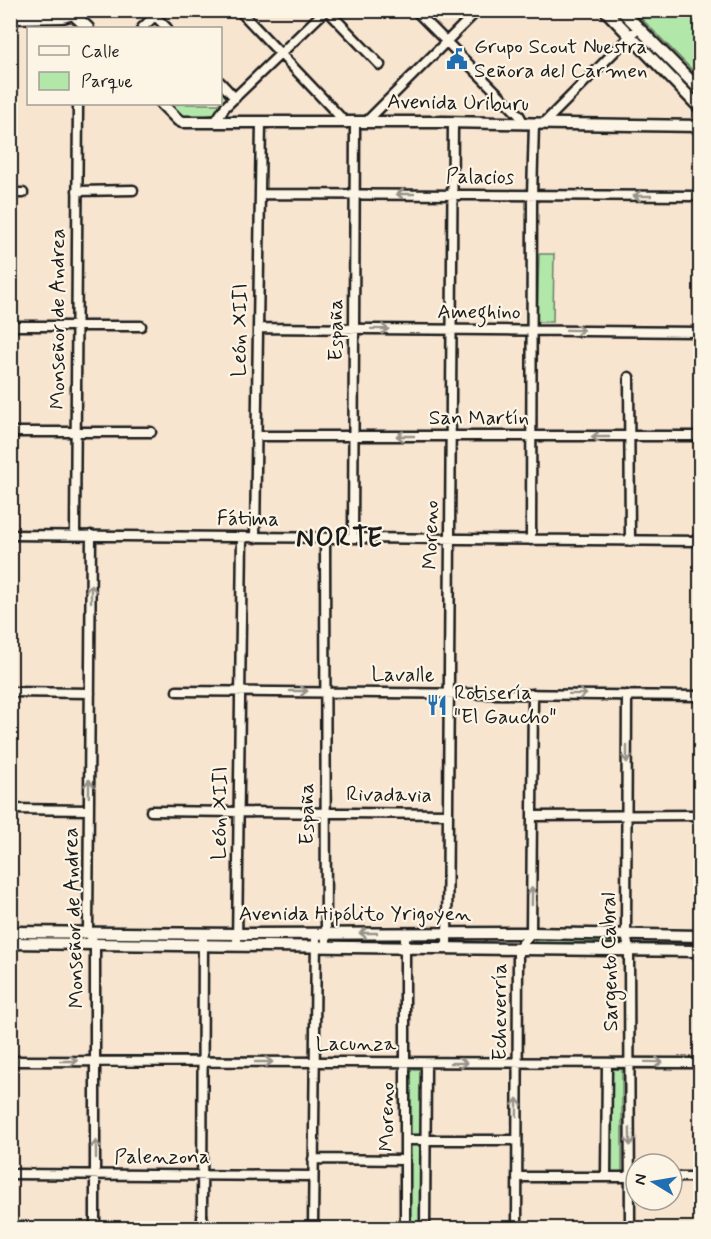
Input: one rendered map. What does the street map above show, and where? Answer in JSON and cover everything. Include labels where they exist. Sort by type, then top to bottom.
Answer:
[{"type":"main road","points":[[605,10],[634,32],[700,90]]},
{"type":"main road","points":[[621,10],[634,32],[700,108]]},
{"type":"main road","points":[[10,18],[63,17],[73,12],[85,27]]},
{"type":"main road","name":"Avenida Uriburu","points":[[163,105],[182,122],[700,126]]},
{"type":"main road","name":"Avenida Hipólito Yrigoyen","points":[[10,932],[531,933],[700,936]]},
{"type":"main road","name":"Avenida Hipólito Yrigoyen","points":[[10,943],[700,951]]},
{"type":"street","points":[[239,10],[281,56],[350,123]]},
{"type":"street","points":[[215,122],[235,98],[326,10],[380,65]]},
{"type":"street","points":[[415,10],[519,115],[534,124]]},
{"type":"street","points":[[366,122],[478,10]]},
{"type":"street","points":[[143,27],[158,13],[166,27]]},
{"type":"street","points":[[531,540],[534,124],[634,32]]},
{"type":"street","points":[[222,84],[235,98]]},
{"type":"street","name":"Monseñor de Andrea","points":[[75,534],[78,105]]},
{"type":"street","name":"León XIII","points":[[255,538],[261,122]]},
{"type":"street","name":"España","points":[[350,123],[354,195],[353,538]]},
{"type":"street","name":"Moreno","points":[[447,948],[453,123]]},
{"type":"street","points":[[77,191],[133,190]]},
{"type":"street","points":[[10,193],[22,193]]},
{"type":"street","name":"Palacios","points":[[260,194],[700,196]]},
{"type":"street","points":[[10,326],[141,326]]},
{"type":"street","name":"Ameghino","points":[[258,328],[700,332]]},
{"type":"street","points":[[629,377],[630,540]]},
{"type":"street","points":[[10,432],[151,432]]},
{"type":"street","name":"San Martín","points":[[257,436],[700,436]]},
{"type":"street","name":"Fátima","points":[[10,535],[700,541]]},
{"type":"street","name":"Monseñor de Andrea","points":[[91,535],[88,932],[95,944],[95,1228]]},
{"type":"street","name":"León XIII","points":[[237,946],[242,537]]},
{"type":"street","name":"España","points":[[312,1228],[314,1062],[326,812],[326,538]]},
{"type":"street","name":"Lavalle","points":[[177,691],[700,696]]},
{"type":"street","points":[[10,692],[90,693]]},
{"type":"street","points":[[531,933],[534,816],[533,694]]},
{"type":"street","name":"Sargento Cabral","points":[[627,695],[626,934],[629,950],[632,1152]]},
{"type":"street","points":[[10,809],[89,810]]},
{"type":"street","name":"Rivadavia","points":[[151,811],[447,814]]},
{"type":"street","points":[[534,816],[700,815]]},
{"type":"street","name":"Moreno","points":[[405,933],[405,1228]]},
{"type":"street","name":"Echeverría","points":[[517,1228],[518,949],[531,933]]},
{"type":"street","points":[[202,1228],[203,934]]},
{"type":"street","name":"Lacunza","points":[[10,1061],[700,1063]]},
{"type":"street","name":"Sargento Cabral","points":[[606,1177],[607,1062]]},
{"type":"street","name":"Moreno","points":[[425,1228],[426,1063]]},
{"type":"street","points":[[405,1140],[517,1140]]},
{"type":"street","points":[[313,1159],[405,1160]]},
{"type":"street","name":"Palenzona","points":[[10,1174],[313,1176]]},
{"type":"street","points":[[517,1177],[624,1177]]},
{"type":"street","points":[[684,1177],[700,1177]]},
{"type":"street","name":"Sargento Cabral","points":[[630,1228],[631,1212]]},
{"type":"green space","points":[[634,11],[700,11],[700,78]]},
{"type":"green space","points":[[222,91],[230,100],[216,114],[192,118],[181,117],[170,105],[222,105]]},
{"type":"green space","points":[[539,254],[554,254],[553,322],[537,322]]},
{"type":"green space","points":[[535,939],[617,940],[617,946],[535,944]]},
{"type":"green space","points":[[411,1069],[422,1069],[421,1136],[410,1136]]},
{"type":"green space","points":[[609,1069],[622,1069],[622,1173],[609,1173]]},
{"type":"green space","points":[[409,1144],[421,1144],[421,1228],[409,1228]]},
{"type":"place","name":"Grupo Scout Nuestra Señora del Carmen","points":[[457,59]]},
{"type":"place","name":"Rotisería \"El Gaucho\"","points":[[437,705]]},
{"type":"district","name":"NORTE","points":[[340,538]]}]
